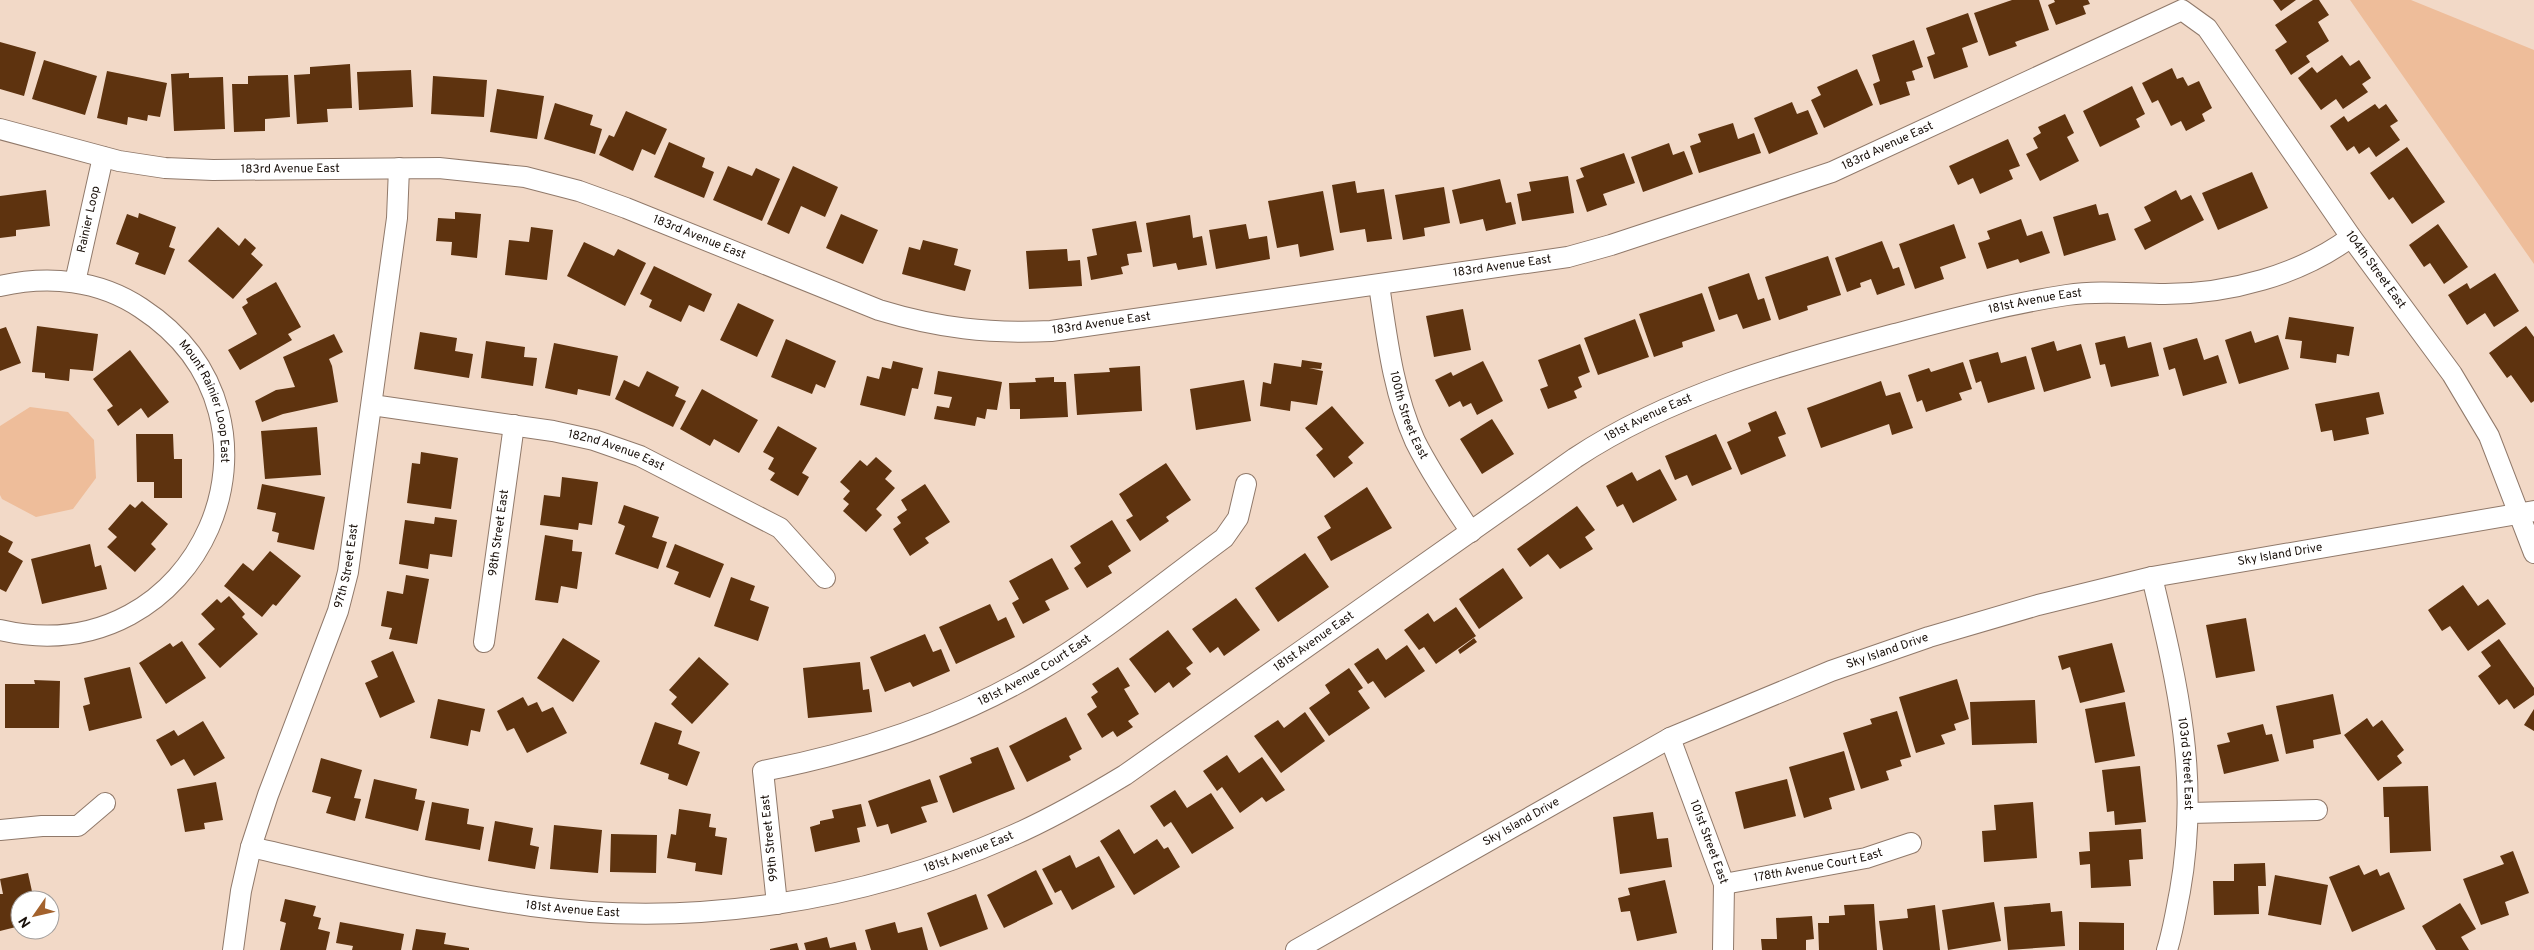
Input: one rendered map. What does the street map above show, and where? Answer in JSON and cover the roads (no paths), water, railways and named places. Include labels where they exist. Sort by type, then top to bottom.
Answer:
[{"type":"street","name":"104th Street East","points":[[2182,10],[2207,28],[2351,237],[2452,374],[2489,436],[2526,513],[2534,553]]},
{"type":"street","name":"183rd Avenue East","points":[[0,129],[103,157],[165,168],[213,170],[398,168],[479,170],[525,177],[579,191],[879,310],[917,322],[964,330],[1006,333],[1051,331],[1568,257],[1611,245],[1832,172],[2182,10]]},
{"type":"street","name":"Rainier Loop","points":[[75,282],[103,157]]},
{"type":"street","name":"97th Street East","points":[[233,950],[241,892],[250,847],[338,611],[348,572],[397,218],[398,168]]},
{"type":"street","name":"181st Avenue East","points":[[250,847],[464,895],[533,906],[597,912],[668,914],[777,904],[868,886],[955,859],[1009,837],[1072,807],[1133,770],[1604,438],[1645,417],[1788,362],[2018,302],[2071,294],[2166,294],[2206,291],[2245,284],[2314,260],[2331,252],[2351,237]]},
{"type":"street","name":"Mount Rainier Loop East","points":[[0,286],[21,281],[50,280],[75,282],[106,290],[129,300],[158,319],[192,356],[204,376],[216,404],[222,428],[224,464],[220,500],[213,522],[190,563],[173,583],[149,604],[127,618],[102,628],[57,636],[20,635],[0,630]]},
{"type":"street","name":"100th Street East","points":[[1380,285],[1390,357],[1406,416],[1415,440],[1434,476],[1471,532]]},
{"type":"street","name":"182nd Avenue East","points":[[372,405],[514,425],[594,440],[658,465],[780,528],[825,578]]},
{"type":"street","name":"98th Street East","points":[[484,642],[514,425]]},
{"type":"street","name":"181st Avenue Court East","points":[[763,771],[822,759],[880,743],[925,727],[997,694],[1040,670],[1088,639],[1224,538],[1238,518],[1246,484]]},
{"type":"street","name":"Sky Island Drive","points":[[1296,950],[1670,738],[1831,671],[1928,637],[2038,605],[2152,578],[2526,513]]},
{"type":"street","name":"103rd Street East","points":[[2152,578],[2174,670],[2185,733],[2190,813],[2183,874],[2173,933],[2166,950]]},
{"type":"street","name":"101st Street East","points":[[1670,738],[1724,884],[1723,950]]},
{"type":"street","name":"99th Street East","points":[[763,771],[777,904]]},
{"type":"street","points":[[0,830],[42,826],[78,826],[105,803]]},
{"type":"street","points":[[2190,813],[2317,810]]},
{"type":"street","name":"178th Avenue Court East","points":[[1724,884],[1866,858],[1911,843]]}]
